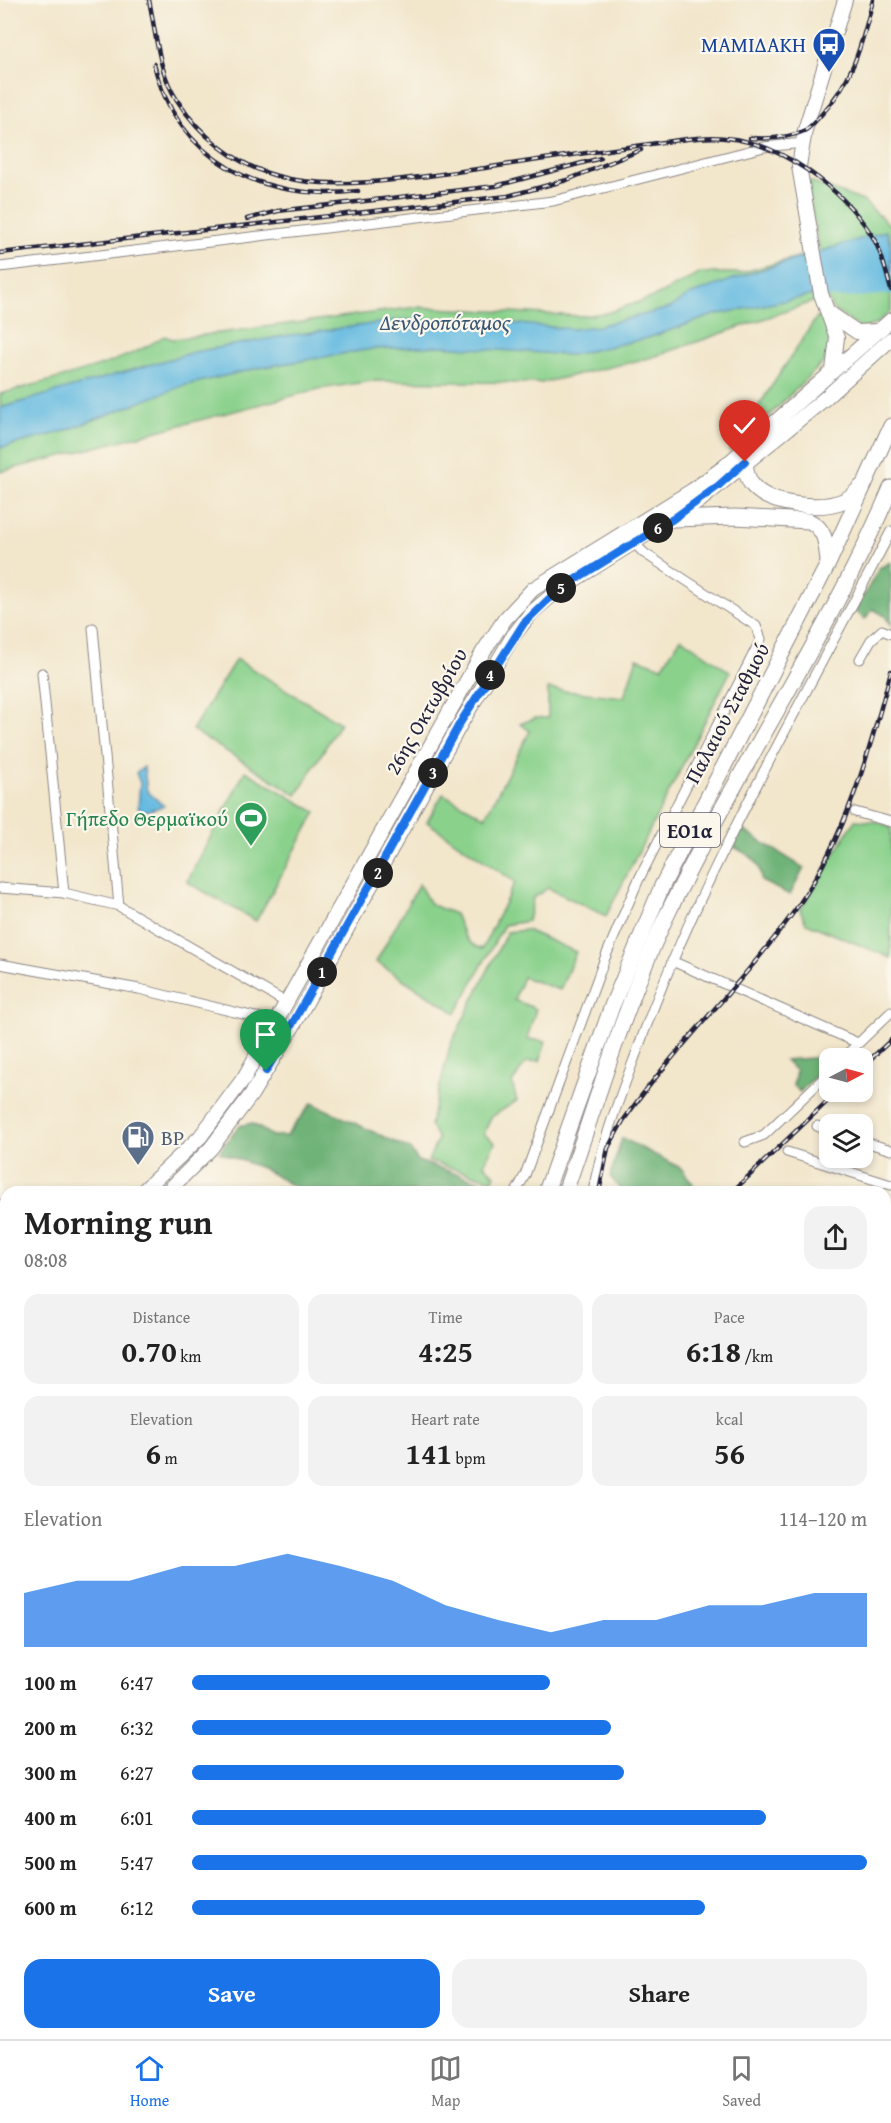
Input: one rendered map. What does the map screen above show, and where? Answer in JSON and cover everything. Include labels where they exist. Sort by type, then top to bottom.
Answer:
[{"type":"main road","points":[[832,370],[838,345],[833,323],[821,294],[800,181],[802,143],[845,0]]},
{"type":"main road","points":[[827,310],[836,320],[857,332],[877,331]]},
{"type":"main road","name":"26ης Οκτωβρίου","points":[[172,1186],[211,1148],[234,1120],[292,1026],[460,723],[513,636],[543,601],[723,467],[891,320]]},
{"type":"main road","points":[[833,323],[865,363]]},
{"type":"main road","name":"26ης Οκτωβρίου","points":[[149,1186],[186,1152],[223,1109],[277,1023],[424,757],[505,619],[533,589],[629,538],[673,519],[718,486],[891,339]]},
{"type":"main road","name":"Παλαιού Σταθμού","points":[[548,1186],[612,1006],[662,886],[828,564],[891,426]]},
{"type":"main road","points":[[745,462],[747,475],[755,488],[780,503],[842,502],[866,482]]},
{"type":"main road","name":"Παλαιού Σταθμού","points":[[568,1186],[626,1014],[665,920],[724,804],[851,574],[891,488]]},
{"type":"main road","points":[[673,519],[735,517],[809,521],[819,527],[825,537],[828,564]]},
{"type":"street","points":[[0,267],[553,201],[764,147],[802,143]]},
{"type":"street","points":[[593,1186],[605,1138],[672,961],[719,861],[891,531]]},
{"type":"street","points":[[519,1186],[605,958],[638,881],[761,639],[756,626],[644,554],[629,538]]},
{"type":"street","points":[[93,628],[119,906]]},
{"type":"street","points":[[860,659],[877,632],[882,630],[891,634]]},
{"type":"street","points":[[42,673],[64,893]]},
{"type":"street","points":[[855,812],[891,822]]},
{"type":"street","points":[[0,888],[64,893],[119,906],[287,1003]]},
{"type":"street","points":[[672,961],[858,1043]]},
{"type":"street","points":[[0,964],[139,989],[292,1026]]},
{"type":"street","points":[[853,1048],[891,1012]]},
{"type":"street","points":[[745,1142],[764,1135],[819,1082]]},
{"type":"street","points":[[873,1144],[891,1150]]},
{"type":"street","points":[[787,1152],[891,1185]]},
{"type":"green space","points":[[806,180],[863,201],[891,226],[891,311],[876,324],[862,329],[833,310],[827,297],[653,357],[541,383],[372,381],[319,389],[0,472],[0,394],[106,363],[147,346],[164,336],[173,339],[417,307],[582,316],[606,313],[654,297],[701,273],[740,273],[820,251]]},
{"type":"green space","points":[[817,317],[823,317],[830,324],[831,355],[739,445],[729,451]]},
{"type":"green space","points":[[891,562],[891,626],[885,616],[873,609],[865,619],[855,611],[879,568]]},
{"type":"green space","points":[[681,638],[730,672],[606,916],[548,888],[533,898],[528,921],[504,925],[456,1013],[376,962],[419,884],[430,904],[455,914],[468,940],[482,949],[515,882],[427,822],[443,794],[485,817],[530,731],[520,724],[535,718],[548,718],[548,689],[624,697],[637,658],[662,667]]},
{"type":"green space","points":[[236,659],[340,723],[297,795],[192,730]]},
{"type":"green space","name":"Γήπεδο Θερμαϊκού","points":[[245,771],[316,812],[256,921],[187,882]]},
{"type":"green space","points":[[855,820],[879,822],[891,828],[891,958],[806,923],[800,910]]},
{"type":"green space","points":[[741,829],[804,868],[790,895],[761,881],[757,863],[734,847]]},
{"type":"green space","points":[[526,930],[576,952],[560,990],[523,977],[514,1000],[536,1009],[527,1039],[546,1041],[540,1061],[526,1062],[512,1083],[517,1101],[491,1117],[484,1134],[495,1143],[484,1164],[495,1175],[492,1180],[428,1161],[438,1139],[430,1125],[450,1046],[507,932]]},
{"type":"green space","points":[[819,1058],[819,1072],[800,1092],[793,1086],[796,1071],[785,1060]]},
{"type":"green space","points":[[312,1103],[410,1149],[418,1161],[495,1186],[293,1186],[264,1169],[219,1152],[239,1126],[252,1123],[272,1136],[286,1136]]},
{"type":"green space","points":[[622,1138],[681,1168],[693,1184],[693,1186],[618,1186],[610,1176]]},
{"type":"water","points":[[886,231],[891,246],[891,287],[849,288],[714,315],[648,338],[571,355],[442,346],[372,349],[258,368],[182,386],[62,432],[0,448],[0,408],[194,352],[284,336],[401,320],[479,320],[572,329],[598,326],[670,308],[689,295]]},
{"type":"water","points":[[144,767],[147,791],[164,806],[143,812],[138,807],[140,783],[136,773]]},
{"type":"waterway","name":"Δενδροπόταμος","points":[[818,289],[840,291],[891,287]]},
{"type":"railway","points":[[149,0],[162,64],[177,100],[207,137],[233,156],[262,171],[301,181],[353,183],[435,175],[708,137],[746,141],[767,148],[807,170],[843,200],[875,240],[891,290]]},
{"type":"railway","points":[[750,138],[777,138],[798,133],[808,128],[821,115],[849,75],[860,47],[873,0]]},
{"type":"railway","points":[[154,64],[166,98],[182,126],[204,150],[229,168],[258,182],[290,190],[323,193],[358,191]]},
{"type":"railway","points":[[0,253],[508,196],[567,180],[641,150]]},
{"type":"railway","points":[[247,219],[278,211],[496,186],[601,158]]},
{"type":"railway","points":[[600,1186],[608,1148],[623,1121],[665,1066],[756,961],[798,906],[815,879],[855,793],[891,671]]},
{"type":"railway","points":[[873,1057],[891,1040]]},
{"type":"railway","points":[[738,1186],[826,1102]]},
{"type":"place","name":"ΜΑΜΙΔΑΚΗ","points":[[829,73]]},
{"type":"place","name":"Γήπεδο Θερμαϊκού","points":[[251,847]]},
{"type":"place","name":"BP","points":[[138,1166]]},
{"type":"route","points":[[266,1071],[460,723],[513,636],[531,613],[558,590],[698,502],[745,462]]}]
